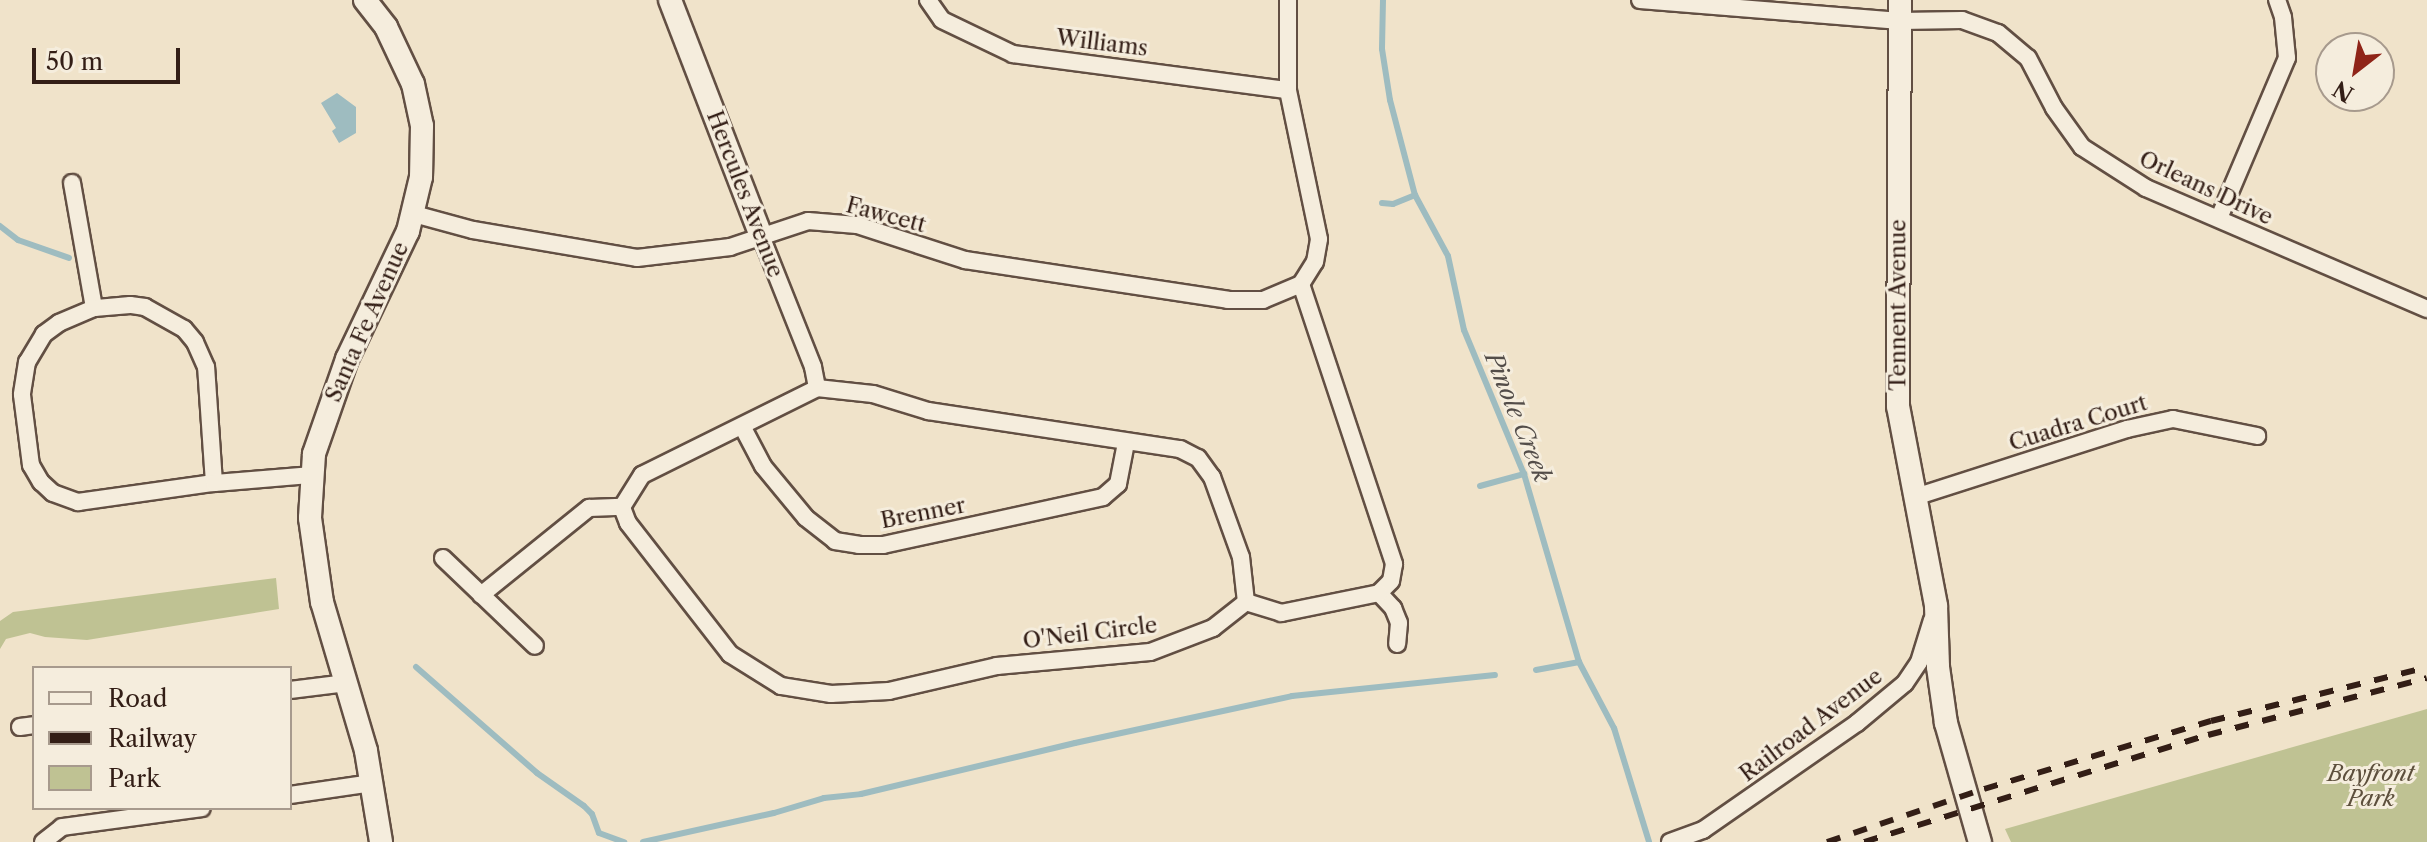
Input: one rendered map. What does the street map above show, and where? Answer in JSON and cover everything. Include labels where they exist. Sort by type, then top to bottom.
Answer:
[{"type":"street","name":"Santa Fe Avenue","points":[[365,0],[397,45],[418,105],[423,160],[414,214],[347,359],[314,454],[310,518],[318,583],[372,783],[381,842]]},
{"type":"street","name":"Hercules Avenue","points":[[670,0],[813,367],[817,388]]},
{"type":"street","name":"Williams","points":[[928,0],[942,20],[1013,54],[1288,90]]},
{"type":"street","points":[[481,595],[589,508],[622,507],[642,475],[817,388],[873,394],[928,411],[1180,449],[1198,458],[1212,477],[1241,557],[1246,602],[1281,613],[1379,593],[1391,581],[1394,564],[1301,284],[1315,262],[1319,239],[1288,90],[1288,0]]},
{"type":"street","name":"Orleans Drive","points":[[1640,0],[1900,10],[1962,20],[1998,33],[2028,58],[2054,108],[2082,147],[2146,188],[2427,309]]},
{"type":"street","points":[[2219,218],[2287,58],[2283,17],[2277,0]]},
{"type":"street","name":"Tennent Avenue","points":[[1900,10],[1898,406],[1936,606],[1938,667],[1946,723],[1980,842]]},
{"type":"street","points":[[72,183],[94,308]]},
{"type":"street","name":"Fawcett","points":[[414,214],[473,230],[637,258],[730,247],[808,221],[857,225],[965,260],[1228,300],[1263,300],[1301,284]]},
{"type":"street","points":[[214,483],[206,367],[195,342],[184,329],[145,307],[94,308],[44,334],[27,362],[22,395],[34,474],[53,493],[78,502],[214,483],[311,475]]},
{"type":"street","name":"Cuadra Court","points":[[1915,497],[2127,429],[2173,419],[2257,436]]},
{"type":"street","name":"Brenner","points":[[742,426],[763,466],[806,518],[835,541],[859,545],[883,545],[1103,497],[1118,484],[1126,443]]},
{"type":"street","name":"O'Neil Circle","points":[[622,507],[628,523],[730,654],[781,686],[831,694],[889,691],[997,666],[1150,652],[1213,628],[1246,602]]},
{"type":"street","points":[[443,558],[535,646]]},
{"type":"street","points":[[1379,593],[1393,608],[1399,623],[1397,644]]},
{"type":"street","name":"Railroad Avenue","points":[[1670,842],[1703,830],[1857,723],[1905,683],[1919,662],[1936,606]]},
{"type":"street","points":[[292,690],[347,683]]},
{"type":"street","points":[[292,795],[372,783]]},
{"type":"street","points":[[43,841],[62,827],[187,810]]},
{"type":"green space","points":[[276,578],[279,609],[87,640],[30,633],[6,639],[0,649],[0,621],[13,612]]},
{"type":"green space","name":"Bayfront Park","points":[[2427,709],[2427,842],[2011,842],[2005,829]]},
{"type":"water","points":[[337,93],[356,107],[356,133],[339,143],[332,131],[336,128],[321,103]]},
{"type":"waterway","name":"Pinole Creek","points":[[1383,0],[1382,49],[1390,100],[1415,195],[1448,256],[1464,330],[1524,474],[1579,662],[1614,728],[1649,842]]},
{"type":"waterway","points":[[1382,203],[1393,204],[1415,195]]},
{"type":"waterway","points":[[0,226],[18,240],[69,258]]},
{"type":"waterway","points":[[1480,486],[1524,474]]},
{"type":"waterway","points":[[1536,670],[1579,662]]},
{"type":"waterway","points":[[416,667],[537,773],[584,806],[592,814],[599,833],[624,842]]},
{"type":"waterway","points":[[643,842],[774,813],[824,798],[861,794],[1292,696],[1495,675]]},
{"type":"railway","points":[[1827,842],[1984,789],[2211,721],[2427,667]]},
{"type":"railway","points":[[1864,842],[2208,735],[2427,678]]}]
